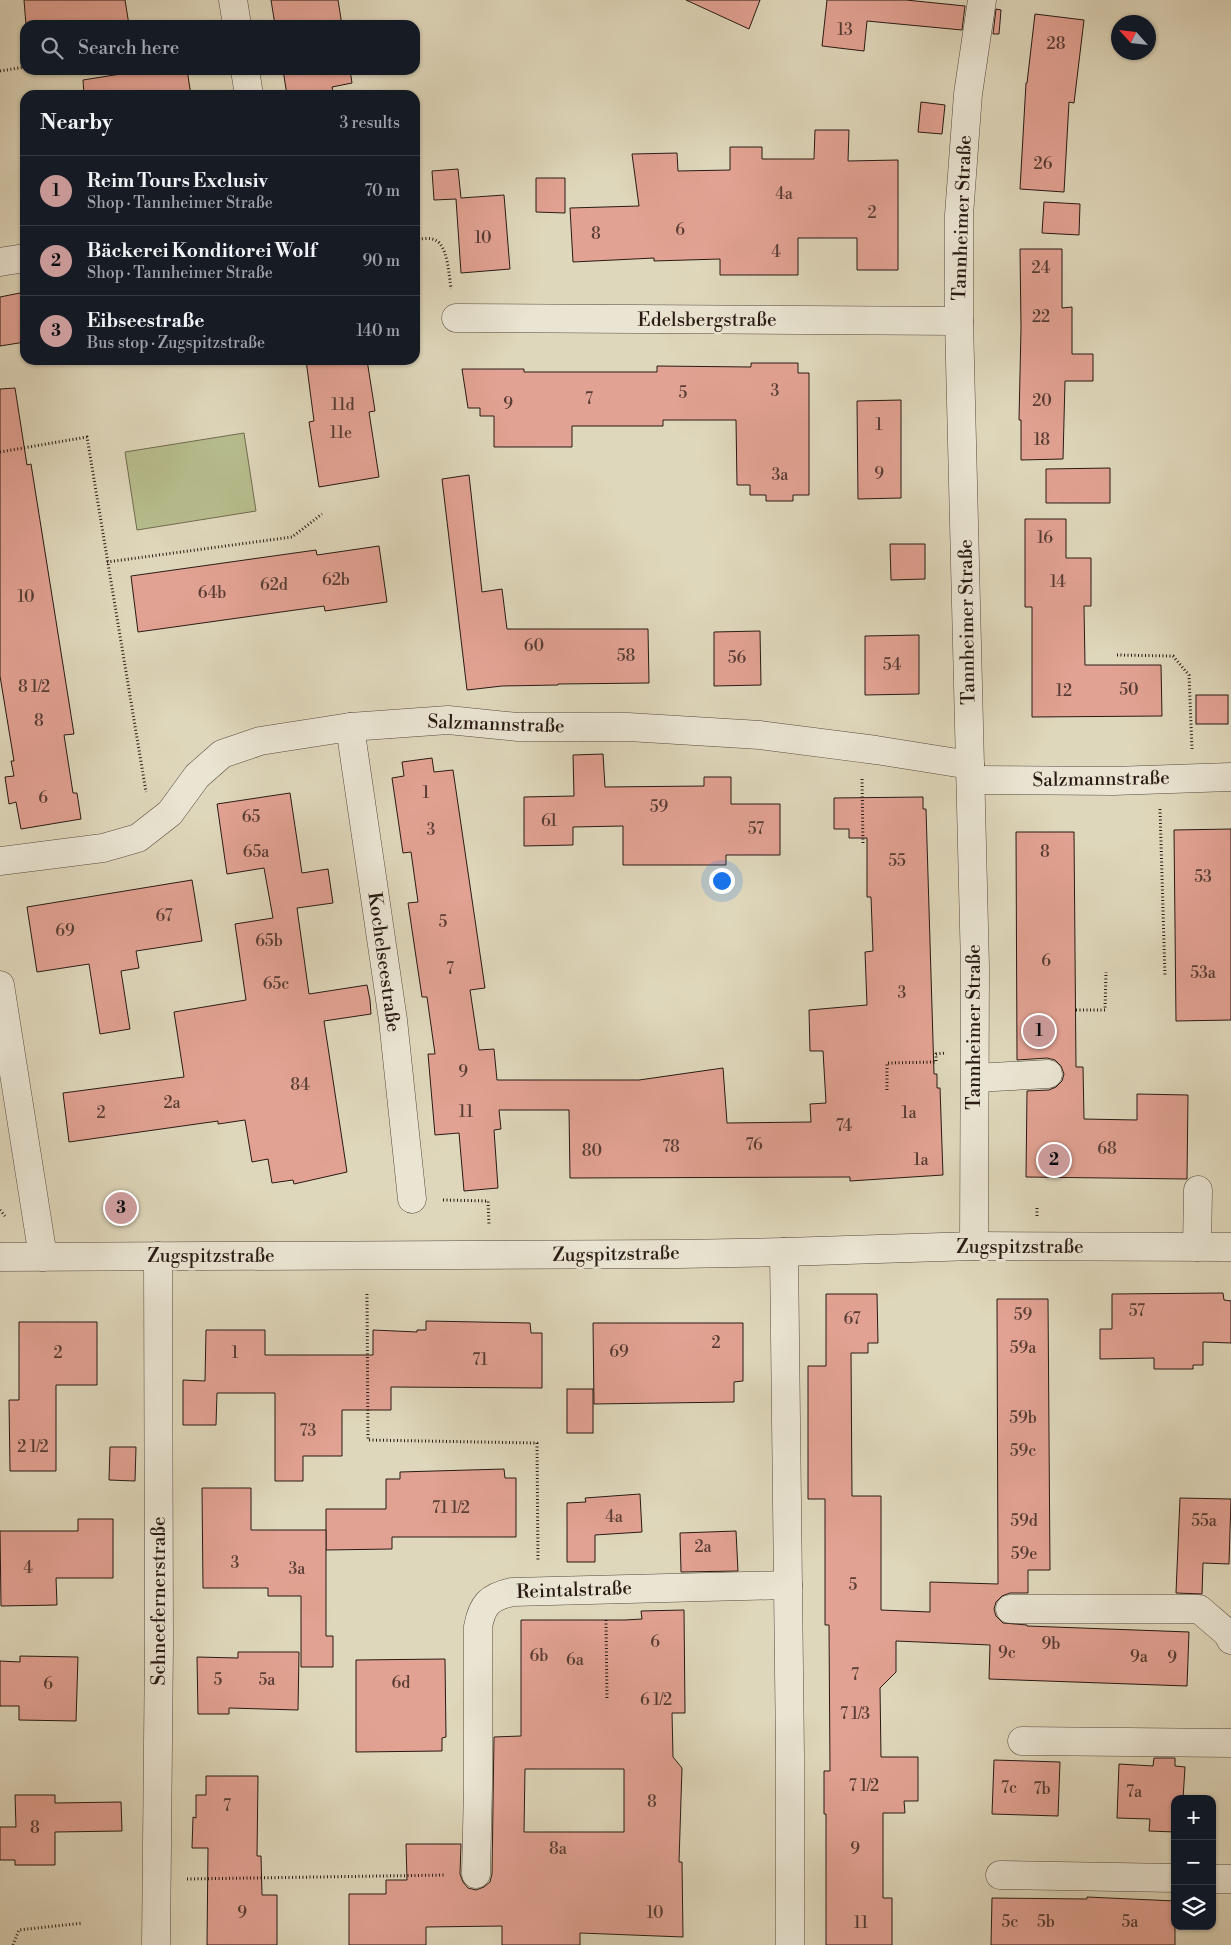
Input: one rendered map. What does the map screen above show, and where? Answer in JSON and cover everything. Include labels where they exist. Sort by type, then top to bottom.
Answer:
[{"type":"street","points":[[233,0],[236,20]]},
{"type":"street","name":"Tannheimer Straße","points":[[974,1246],[975,986],[959,321],[959,215],[968,94],[982,0]]},
{"type":"street","points":[[245,75],[248,90]]},
{"type":"street","points":[[0,262],[20,259]]},
{"type":"street","name":"Edelsbergstraße","points":[[456,318],[959,321]]},
{"type":"street","name":"Salzmannstraße","points":[[0,861],[103,848],[138,838],[170,813],[197,776],[222,754],[260,742],[350,727],[448,720],[518,727],[628,727],[760,735],[862,748],[971,772],[1113,781],[1231,777]]},
{"type":"street","name":"Kochelseestraße","points":[[350,727],[393,1020],[412,1199]]},
{"type":"street","points":[[0,985],[43,1257]]},
{"type":"street","points":[[975,1078],[1048,1074]]},
{"type":"street","points":[[1197,1247],[1198,1190]]},
{"type":"street","name":"Zugspitzstraße","points":[[0,1257],[784,1252],[974,1246],[1231,1247]]},
{"type":"street","points":[[784,1252],[790,1754],[790,1945]]},
{"type":"street","name":"Schneefernerstraße","points":[[156,1945],[159,1653],[158,1256]]},
{"type":"street","name":"Reintalstraße","points":[[476,1874],[478,1627],[480,1614],[487,1603],[498,1595],[512,1592],[788,1585]]},
{"type":"street","points":[[1010,1609],[1199,1609],[1229,1636]]},
{"type":"street","points":[[1022,1741],[1231,1744]]},
{"type":"street","points":[[1000,1875],[1171,1878]]},
{"type":"street","points":[[1216,1879],[1231,1879]]},
{"type":"path","points":[[0,72],[20,68]]},
{"type":"path","points":[[420,240],[435,239],[442,244],[445,251],[456,318]]},
{"type":"path","points":[[0,452],[87,437],[152,827]]},
{"type":"path","points":[[107,562],[292,537],[322,514]]},
{"type":"path","points":[[1117,655],[1173,656],[1188,675],[1193,778]]},
{"type":"path","points":[[862,748],[863,845]]},
{"type":"path","points":[[1159,778],[1165,977]]},
{"type":"path","points":[[1076,1010],[1105,1010],[1106,972]]},
{"type":"path","points":[[887,1090],[887,1063],[936,1062],[936,1054]]},
{"type":"path","points":[[412,1199],[488,1201],[490,1255]]},
{"type":"path","points":[[367,1294],[368,1440],[537,1443],[538,1591]]},
{"type":"path","points":[[606,1589],[607,1699]]},
{"type":"path","points":[[157,1879],[476,1874]]},
{"type":"path","points":[[12,1945],[20,1930],[83,1923]]},
{"type":"green space","points":[[244,433],[256,511],[137,530],[125,452]]},
{"type":"building","points":[[24,0],[125,0],[128,20],[26,20]]},
{"type":"building","points":[[271,0],[338,0],[341,20],[274,20]]},
{"type":"building","points":[[686,0],[760,0],[749,29]]},
{"type":"building","points":[[827,0],[906,0],[965,6],[962,30],[867,21],[864,51],[822,46]]},
{"type":"building","points":[[996,9],[1001,10],[999,34],[993,34]]},
{"type":"building","points":[[1035,14],[1084,20],[1074,103],[1069,102],[1064,192],[1020,189],[1026,83]]},
{"type":"building","points":[[114,75],[188,75],[190,90],[84,90],[83,80]]},
{"type":"building","points":[[284,75],[351,75],[352,83],[332,87],[333,90],[286,90]]},
{"type":"building","points":[[921,102],[945,105],[942,134],[918,132]]},
{"type":"building","points":[[815,130],[849,130],[848,161],[898,160],[898,270],[857,270],[857,238],[798,238],[798,275],[720,275],[720,259],[654,261],[654,258],[573,262],[570,208],[639,206],[632,154],[677,153],[678,171],[730,170],[730,147],[762,147],[762,159],[814,159]]},
{"type":"building","points":[[458,169],[461,198],[504,195],[510,269],[461,273],[456,199],[434,200],[432,171]]},
{"type":"building","points":[[536,178],[565,178],[565,213],[536,212]]},
{"type":"building","points":[[1044,202],[1080,204],[1079,235],[1042,233]]},
{"type":"building","points":[[1020,249],[1062,249],[1062,308],[1072,307],[1072,354],[1093,354],[1093,381],[1065,381],[1063,459],[1021,460],[1021,420],[1019,420]]},
{"type":"building","points":[[20,293],[20,343],[0,346],[0,297]]},
{"type":"building","points":[[751,363],[798,363],[798,373],[809,373],[809,495],[793,495],[793,501],[766,501],[766,495],[750,495],[750,485],[737,485],[736,420],[663,420],[663,426],[572,426],[572,447],[494,447],[494,416],[480,416],[480,408],[468,408],[462,369],[524,369],[524,372],[657,372],[657,366],[751,367]]},
{"type":"building","points":[[307,365],[368,365],[375,411],[369,412],[379,477],[319,487],[309,422],[314,421]]},
{"type":"building","points":[[15,388],[27,465],[31,464],[74,734],[64,735],[73,793],[77,793],[81,819],[21,829],[16,802],[9,804],[5,777],[14,776],[11,761],[14,761],[0,676],[0,389]]},
{"type":"building","points":[[901,400],[901,498],[858,499],[857,401]]},
{"type":"building","points":[[1110,468],[1110,503],[1046,503],[1046,469]]},
{"type":"building","points":[[469,475],[482,592],[502,589],[507,629],[648,629],[649,683],[502,686],[467,690],[442,479]]},
{"type":"building","points":[[1025,519],[1066,519],[1066,558],[1091,558],[1091,606],[1084,606],[1085,665],[1161,665],[1162,716],[1032,717],[1032,607],[1025,607]]},
{"type":"building","points":[[890,544],[925,544],[925,579],[891,580]]},
{"type":"building","points":[[379,546],[387,602],[325,611],[324,606],[138,632],[131,576],[316,550],[317,555]]},
{"type":"building","points":[[760,631],[761,685],[714,686],[714,632]]},
{"type":"building","points":[[919,635],[919,694],[865,695],[865,636]]},
{"type":"building","points":[[1196,695],[1228,695],[1228,724],[1196,724]]},
{"type":"building","points":[[603,754],[605,787],[704,786],[704,777],[731,777],[731,804],[780,804],[780,855],[726,855],[726,865],[623,865],[623,826],[573,827],[573,845],[524,846],[524,797],[574,796],[573,755]]},
{"type":"building","points":[[432,758],[434,772],[453,770],[485,988],[470,990],[479,1050],[494,1049],[497,1080],[639,1080],[723,1068],[727,1123],[811,1122],[810,1104],[826,1103],[823,1051],[810,1051],[809,1010],[867,1005],[865,952],[873,951],[871,897],[867,897],[867,838],[849,838],[849,829],[834,829],[834,798],[923,797],[923,809],[926,809],[934,1074],[937,1074],[937,1088],[940,1088],[943,1175],[850,1181],[850,1177],[570,1178],[569,1110],[499,1110],[501,1129],[494,1130],[498,1188],[464,1191],[459,1133],[435,1135],[428,1054],[435,1054],[427,997],[422,997],[408,903],[418,902],[411,852],[403,853],[392,778],[404,776],[402,762]]},
{"type":"building","points":[[290,793],[302,873],[328,869],[333,903],[297,908],[309,994],[367,985],[370,1000],[371,1014],[324,1021],[347,1172],[294,1184],[293,1180],[272,1183],[268,1159],[252,1162],[245,1120],[218,1124],[218,1121],[69,1142],[63,1093],[184,1077],[174,1012],[246,1000],[235,924],[273,918],[264,868],[227,874],[217,804]]},
{"type":"building","points":[[1231,829],[1231,1020],[1176,1021],[1174,830]]},
{"type":"building","points":[[1016,832],[1074,832],[1076,1067],[1083,1067],[1084,1119],[1137,1120],[1137,1094],[1188,1095],[1187,1179],[1026,1177],[1027,1091],[1049,1090],[1056,1087],[1062,1081],[1064,1074],[1061,1066],[1055,1060],[1047,1058],[1017,1060]]},
{"type":"building","points":[[192,880],[202,941],[136,951],[139,968],[121,971],[130,1029],[100,1034],[89,964],[37,972],[27,907]]},
{"type":"building","points":[[1223,1293],[1224,1300],[1231,1301],[1231,1343],[1203,1342],[1203,1365],[1193,1365],[1193,1369],[1154,1369],[1154,1358],[1100,1359],[1100,1329],[1112,1329],[1112,1294]]},
{"type":"building","points":[[826,1294],[877,1294],[878,1343],[868,1343],[868,1353],[851,1353],[852,1496],[881,1496],[881,1610],[930,1612],[930,1582],[998,1584],[997,1299],[1048,1299],[1050,1570],[1028,1570],[1028,1593],[1010,1593],[1002,1596],[996,1602],[994,1609],[996,1616],[1003,1623],[1027,1626],[1189,1632],[1187,1686],[989,1679],[990,1645],[896,1641],[896,1672],[880,1688],[881,1757],[918,1757],[918,1801],[904,1801],[905,1813],[883,1813],[883,1898],[892,1898],[892,1945],[826,1945],[826,1814],[824,1814],[824,1771],[830,1771],[829,1625],[825,1625],[825,1499],[808,1499],[808,1366],[826,1366]]},
{"type":"building","points":[[426,1321],[530,1323],[531,1333],[542,1333],[542,1388],[391,1387],[391,1410],[342,1410],[342,1456],[303,1456],[303,1481],[275,1481],[275,1393],[217,1393],[216,1425],[183,1425],[183,1380],[205,1381],[206,1330],[265,1330],[265,1355],[373,1355],[373,1330],[417,1332],[417,1330],[426,1330]]},
{"type":"building","points":[[19,1322],[97,1322],[97,1385],[56,1385],[56,1471],[10,1471],[9,1400],[19,1400]]},
{"type":"building","points":[[593,1323],[743,1323],[743,1381],[734,1382],[734,1402],[594,1404]]},
{"type":"building","points":[[567,1389],[593,1389],[593,1433],[567,1433]]},
{"type":"building","points":[[110,1447],[136,1447],[135,1481],[109,1480]]},
{"type":"building","points":[[504,1469],[505,1478],[516,1478],[516,1537],[392,1537],[392,1549],[326,1550],[326,1509],[386,1509],[386,1479],[400,1479],[400,1472]]},
{"type":"building","points":[[202,1488],[251,1488],[251,1530],[326,1530],[326,1636],[333,1636],[333,1667],[301,1667],[301,1596],[268,1596],[268,1588],[203,1588]]},
{"type":"building","points":[[640,1494],[642,1532],[595,1535],[595,1562],[567,1562],[567,1503],[586,1502],[585,1498]]},
{"type":"building","points":[[1180,1498],[1231,1499],[1229,1564],[1203,1563],[1202,1594],[1176,1593]]},
{"type":"building","points":[[78,1519],[113,1519],[113,1578],[56,1578],[57,1605],[1,1606],[0,1531],[78,1531]]},
{"type":"building","points":[[736,1531],[738,1571],[681,1572],[680,1533]]},
{"type":"building","points":[[684,1610],[685,1713],[672,1713],[673,1757],[682,1768],[679,1862],[682,1862],[683,1937],[580,1933],[580,1945],[502,1945],[502,1926],[426,1927],[426,1945],[349,1945],[349,1894],[386,1894],[386,1880],[407,1880],[406,1844],[461,1844],[460,1874],[463,1882],[468,1888],[476,1890],[490,1882],[492,1874],[494,1737],[521,1736],[521,1620],[642,1619],[641,1611]],"holes":[[[525,1769],[624,1769],[624,1832],[524,1832]]]},
{"type":"building","points":[[238,1652],[299,1652],[298,1710],[229,1708],[229,1714],[198,1714],[197,1657],[238,1658]]},
{"type":"building","points":[[20,1656],[78,1657],[76,1721],[19,1720],[19,1706],[0,1706],[0,1661],[20,1662]]},
{"type":"building","points":[[445,1659],[446,1737],[442,1738],[442,1751],[356,1752],[356,1660]]},
{"type":"building","points":[[1154,1758],[1175,1758],[1175,1766],[1185,1767],[1183,1795],[1171,1795],[1171,1832],[1149,1831],[1150,1819],[1117,1818],[1119,1764],[1153,1766]]},
{"type":"building","points":[[994,1760],[1060,1762],[1058,1816],[992,1814]]},
{"type":"building","points":[[206,1776],[258,1776],[257,1856],[261,1856],[262,1895],[277,1895],[277,1945],[207,1945],[208,1848],[192,1848],[193,1817],[196,1818],[196,1795],[206,1795]]},
{"type":"building","points":[[15,1795],[55,1795],[55,1803],[121,1802],[122,1831],[55,1832],[55,1865],[15,1865],[15,1860],[0,1860],[0,1827],[16,1827]]},
{"type":"building","points":[[1087,1897],[1171,1901],[1171,1930],[1175,1930],[1175,1945],[991,1945],[992,1898],[1087,1899]]},
{"type":"place","name":"Reim Tours Exclusiv","points":[[1039,1031]]},
{"type":"place","name":"Bäckerei Konditorei Wolf","points":[[1054,1160]]},
{"type":"place","name":"Eibseestraße","points":[[121,1208]]}]
